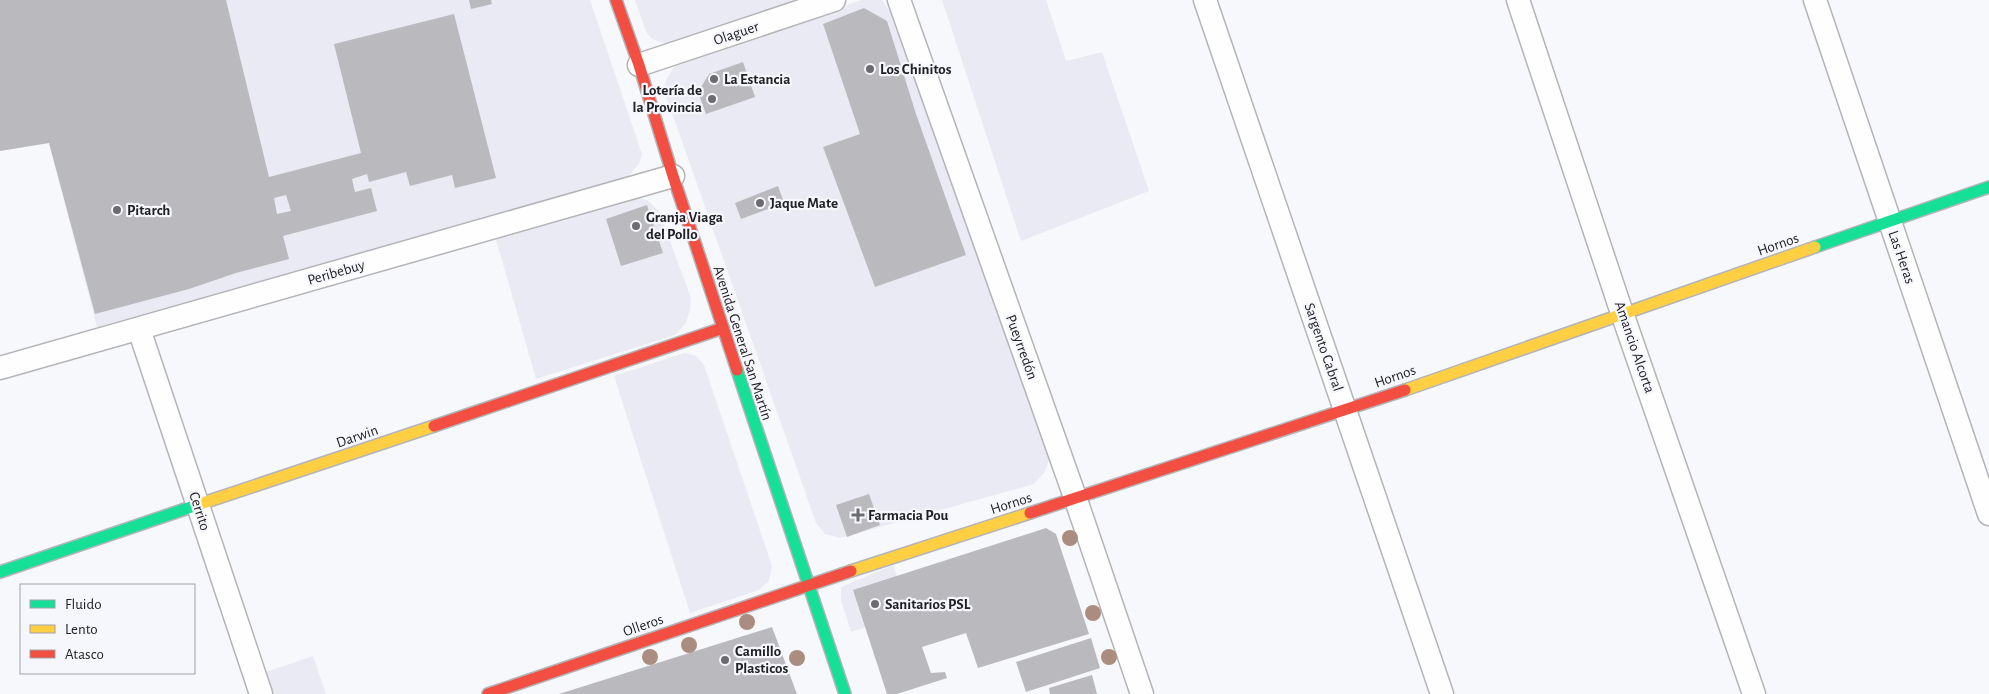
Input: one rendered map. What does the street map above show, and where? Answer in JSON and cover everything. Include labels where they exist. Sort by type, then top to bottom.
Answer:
[{"type":"street","name":"Avenida General San Martín","points":[[616,0],[845,694]]},
{"type":"street","name":"Olaguer","points":[[639,65],[834,0]]},
{"type":"street","name":"Pueyrredón","points":[[899,0],[1075,497],[1142,694]]},
{"type":"street","name":"Sargento Cabral","points":[[1205,0],[1442,694]]},
{"type":"street","name":"Amancio Alcorta","points":[[1518,0],[1622,312],[1754,694]]},
{"type":"street","name":"Las Heras","points":[[1815,0],[1989,514]]},
{"type":"street","name":"Peribebuy","points":[[0,368],[673,176]]},
{"type":"street","name":"Hornos","points":[[808,585],[1346,410],[1622,312],[1989,187]]},
{"type":"street","name":"Darwin","points":[[0,572],[723,328]]},
{"type":"street","name":"Cerrito","points":[[139,329],[261,694]]},
{"type":"street","name":"Olleros","points":[[488,694],[808,585]]},
{"type":"shaded area","points":[[0,0],[590,0],[642,154],[640,162],[627,178],[97,327],[49,143],[0,151]]},
{"type":"shaded area","points":[[635,0],[805,0],[679,43],[664,43],[652,39],[646,32]]},
{"type":"shaded area","points":[[861,0],[882,0],[889,10],[1049,443],[1050,458],[1044,473],[1034,484],[840,538],[825,534],[816,523],[664,90],[666,80],[674,67]]},
{"type":"shaded area","points":[[942,0],[1046,0],[1066,61],[1102,52],[1149,191],[1021,241]]},
{"type":"shaded area","points":[[632,196],[647,200],[659,211],[691,298],[686,323],[675,335],[536,379],[495,236]]},
{"type":"shaded area","points":[[685,353],[696,356],[704,365],[772,566],[769,581],[759,590],[690,613],[614,376]]},
{"type":"shaded area","points":[[893,565],[910,613],[851,632],[841,600],[841,587]]},
{"type":"shaded area","points":[[313,656],[326,694],[267,694],[260,674]]},
{"type":"building","points":[[0,0],[226,0],[269,177],[361,153],[334,44],[454,14],[496,178],[455,188],[452,175],[410,186],[406,172],[369,182],[367,174],[352,179],[355,192],[371,188],[377,211],[283,236],[289,259],[236,273],[189,289],[95,314],[49,143],[0,151]],"holes":[[[286,195],[291,211],[277,214],[274,198]]]},
{"type":"building","points":[[469,0],[491,0],[492,4],[471,9]]},
{"type":"building","points":[[864,8],[887,21],[916,114],[966,255],[875,287],[823,147],[860,134],[823,24]]},
{"type":"building","points":[[743,62],[755,97],[706,114],[698,92],[709,74]]},
{"type":"building","name":"Jaque Mate","points":[[778,186],[784,203],[741,219],[735,203]]},
{"type":"building","points":[[647,205],[663,253],[621,266],[606,219]]},
{"type":"building","name":"Farmacia Pou","points":[[869,494],[880,525],[847,537],[836,505]]},
{"type":"building","points":[[1046,528],[1056,534],[1089,634],[978,668],[966,633],[922,647],[931,673],[945,672],[947,678],[897,694],[887,694],[853,590]]},
{"type":"building","name":"Camillo Plasticos","points":[[772,627],[797,694],[559,694]]},
{"type":"building","points":[[1091,638],[1100,668],[1026,692],[1016,662]]},
{"type":"building","points":[[1092,675],[1097,694],[1050,694],[1049,688]]},
{"type":"traffic: fast","points":[[1815,247],[1989,187]]},
{"type":"traffic: fast","points":[[737,370],[845,694]]},
{"type":"traffic: fast","points":[[0,572],[197,505]]},
{"type":"traffic: slow","points":[[1405,390],[1815,247]]},
{"type":"traffic: slow","points":[[197,505],[434,426]]},
{"type":"traffic: slow","points":[[851,571],[1030,513]]},
{"type":"traffic: jam","points":[[616,0],[639,65],[673,176],[737,370]]},
{"type":"traffic: jam","points":[[434,426],[723,328]]},
{"type":"traffic: jam","points":[[1030,513],[1405,390]]},
{"type":"traffic: jam","points":[[488,694],[851,571]]},
{"type":"place","name":"Los Chinitos","points":[[870,69]]},
{"type":"place","name":"La Estancia","points":[[714,79]]},
{"type":"place","name":"Lotería de la Provincia","points":[[712,99]]},
{"type":"place","name":"Jaque Mate","points":[[760,203]]},
{"type":"place","name":"Pitarch","points":[[117,210]]},
{"type":"place","name":"Granja Viaga del Pollo","points":[[636,226]]},
{"type":"place","name":"Farmacia Pou","points":[[858,515]]},
{"type":"place","name":"Sanitarios PSL","points":[[875,604]]},
{"type":"place","name":"Camillo Plasticos","points":[[725,660]]}]
